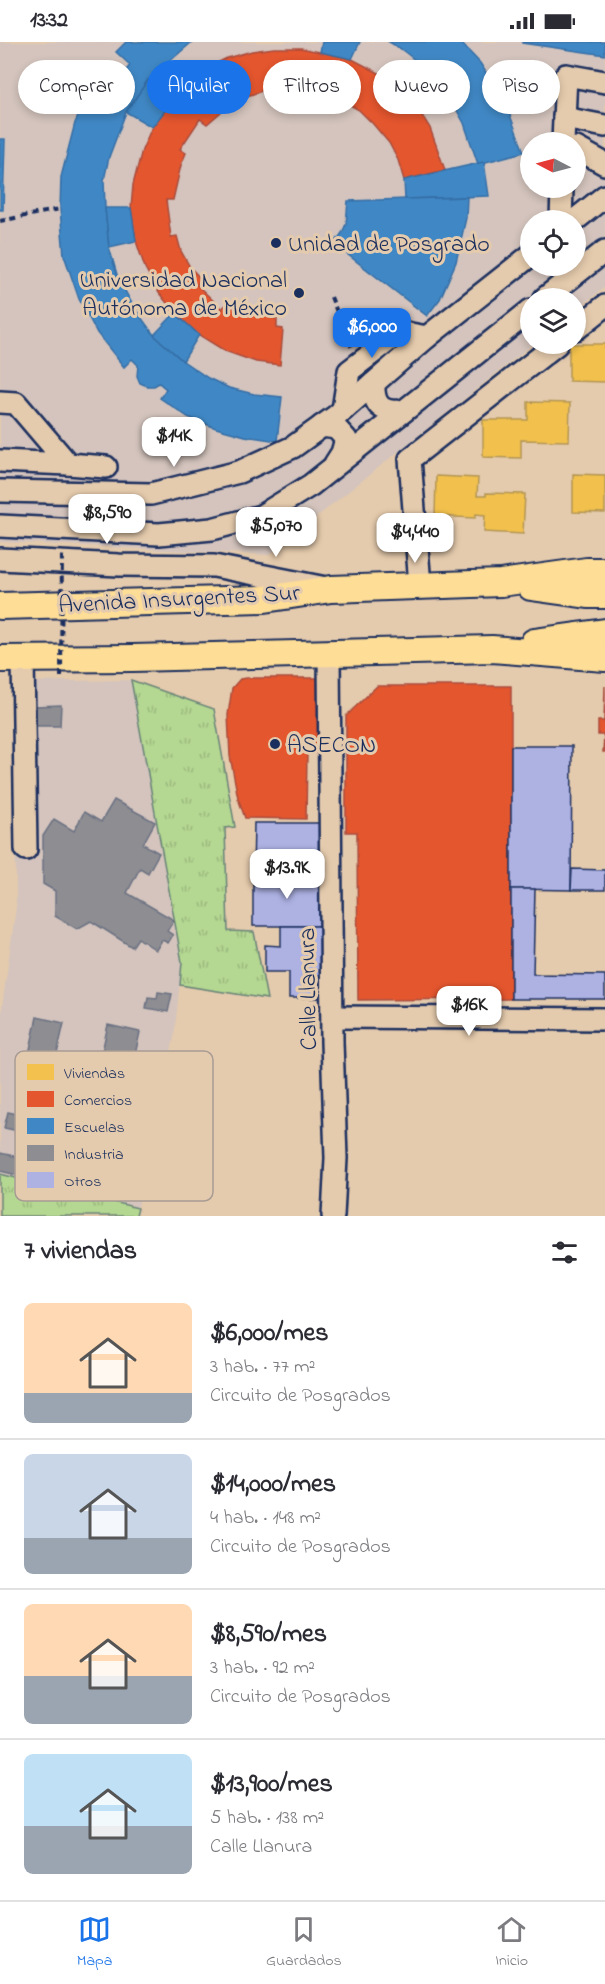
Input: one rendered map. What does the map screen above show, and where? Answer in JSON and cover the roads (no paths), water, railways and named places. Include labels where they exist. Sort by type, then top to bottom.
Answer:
[{"type":"main road","name":"Avenida Insurgentes Sur","points":[[0,606],[265,599],[331,589],[501,583],[587,571],[605,571]]},
{"type":"main road","name":"Avenida Insurgentes Sur","points":[[501,583],[588,595],[605,595]]},
{"type":"main road","points":[[12,659],[492,648],[605,632]]},
{"type":"main road","points":[[492,648],[605,658]]},
{"type":"street","points":[[566,132],[564,118],[566,75],[605,82]]},
{"type":"street","points":[[564,118],[605,126]]},
{"type":"street","points":[[586,153],[605,164]]},
{"type":"street","points":[[586,211],[605,196]]},
{"type":"street","points":[[558,288],[605,251]]},
{"type":"street","points":[[0,491],[151,494],[238,472],[293,447],[344,410],[427,338],[520,264]]},
{"type":"street","points":[[586,321],[605,306]]},
{"type":"street","points":[[0,526],[159,534],[212,529],[261,516],[311,485],[520,319]]},
{"type":"street","points":[[344,410],[349,371],[400,332],[427,338]]},
{"type":"street","points":[[420,585],[410,459],[544,354]]},
{"type":"street","points":[[374,383],[374,396],[380,407],[391,412],[403,411]]},
{"type":"street","points":[[0,402],[16,403],[68,464]]},
{"type":"street","points":[[322,426],[336,428],[346,439],[342,453],[335,464]]},
{"type":"street","points":[[0,461],[106,466]]},
{"type":"street","points":[[0,559],[119,565],[214,566],[331,589]]},
{"type":"street","name":"Calle Llanura","points":[[329,653],[336,1158],[333,1216]]},
{"type":"street","points":[[12,659],[26,849]]},
{"type":"street","points":[[333,1017],[605,1019]]},
{"type":"place","name":"Unidad de Posgrado","points":[[276,243]]},
{"type":"place","name":"Universidad Nacional Autónoma de México","points":[[299,293]]},
{"type":"place","name":"ASECON","points":[[275,744]]}]
